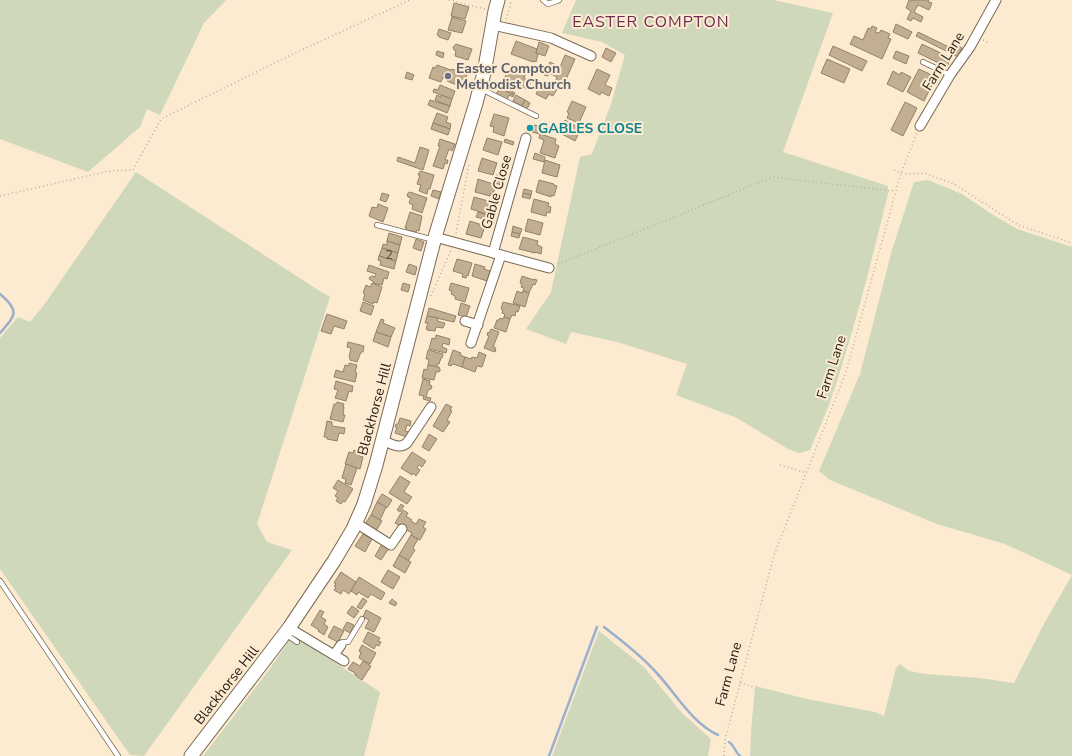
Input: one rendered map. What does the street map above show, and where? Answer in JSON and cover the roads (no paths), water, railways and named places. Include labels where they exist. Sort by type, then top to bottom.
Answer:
[{"type":"main road","name":"Blackhorse Hill","points":[[191,756],[287,631],[334,560],[356,523],[364,504],[376,465],[435,239],[480,89],[488,56],[496,6]]},
{"type":"street","name":"Farm Lane","points":[[920,126],[996,0]]},
{"type":"street","points":[[493,25],[552,38],[591,56]]},
{"type":"street","name":"Gable Close","points":[[472,343],[497,254],[526,138]]},
{"type":"street","points":[[435,239],[550,268]]},
{"type":"street","points":[[465,321],[478,325]]},
{"type":"street","points":[[382,440],[400,447],[404,446],[431,407]]},
{"type":"street","points":[[356,523],[391,545],[402,529]]},
{"type":"street","points":[[287,631],[344,661]]},
{"type":"street","points":[[334,655],[341,645]]},
{"type":"lane","points":[[543,0],[548,4],[559,0]]},
{"type":"lane","points":[[923,62],[950,75]]},
{"type":"lane","points":[[480,89],[536,116]]},
{"type":"lane","points":[[377,225],[435,239]]},
{"type":"lane","points":[[0,581],[118,756]]},
{"type":"lane","points":[[341,645],[343,642],[348,642],[362,619]]},
{"type":"lane","points":[[287,631],[297,642]]},
{"type":"waterway","points":[[0,294],[11,305],[14,313],[10,322],[0,333]]},
{"type":"waterway","points":[[549,756],[597,627]]},
{"type":"waterway","points":[[604,627],[647,663],[661,677],[683,705],[699,722],[718,735]]},
{"type":"waterway","points":[[729,742],[740,756]]},
{"type":"place","name":"Easter Compton Methodist Church","points":[[448,76]]},
{"type":"place","name":"GABLES CLOSE","points":[[530,128]]},
{"type":"district","name":"EASTER COMPTON","points":[[651,21]]}]
